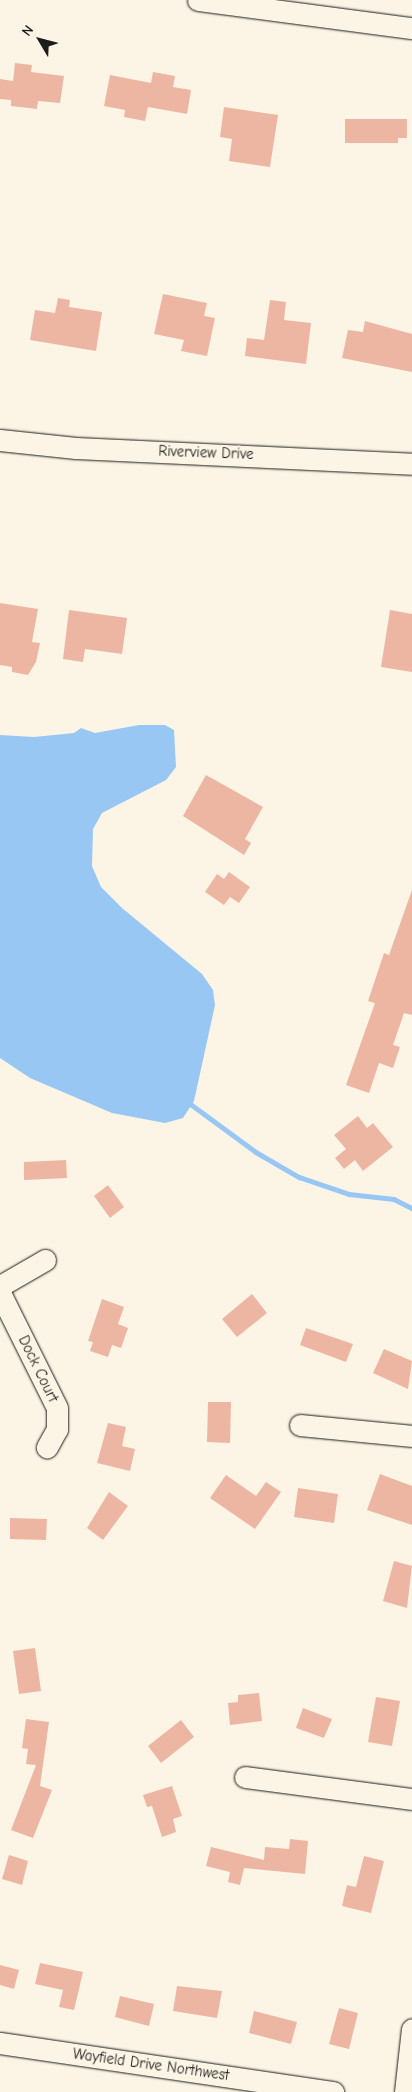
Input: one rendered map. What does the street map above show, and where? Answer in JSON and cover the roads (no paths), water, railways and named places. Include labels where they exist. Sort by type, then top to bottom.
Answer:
[{"type":"street","points":[[198,0],[412,28]]},
{"type":"street","name":"Riverview Drive","points":[[0,440],[76,448],[412,464]]},
{"type":"street","points":[[0,1286],[46,1260]]},
{"type":"street","name":"Dock Court","points":[[0,1293],[57,1408],[57,1429],[47,1447]]},
{"type":"street","points":[[300,1425],[412,1436]]},
{"type":"street","points":[[245,1777],[412,1799]]},
{"type":"street","points":[[405,2092],[412,2029]]},
{"type":"street","name":"Wayfield Drive Northwest","points":[[0,2043],[332,2092]]},
{"type":"water","points":[[139,725],[165,725],[174,730],[176,767],[166,780],[102,813],[93,829],[92,866],[101,887],[122,908],[202,974],[213,990],[215,1005],[194,1101],[183,1118],[165,1123],[112,1113],[30,1078],[0,1058],[0,735],[34,737],[74,733],[81,728],[95,733]]},
{"type":"waterway","points":[[192,1105],[256,1152],[299,1177],[349,1194],[394,1199],[412,1208]]}]
